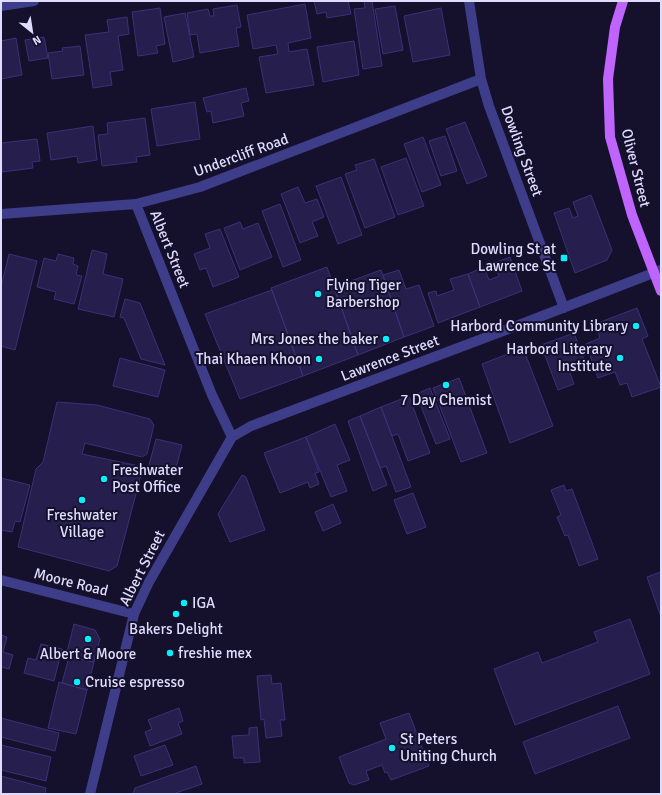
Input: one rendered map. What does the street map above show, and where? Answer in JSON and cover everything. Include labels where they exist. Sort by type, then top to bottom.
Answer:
[{"type":"main road","name":"Oliver Street","points":[[623,1],[615,27],[608,79],[610,137],[629,208],[657,271],[661,291]]},
{"type":"street","points":[[1,6],[34,1]]},
{"type":"street","name":"Dowling Street","points":[[469,1],[481,79],[489,106],[564,308]]},
{"type":"street","name":"Undercliff Road","points":[[1,214],[136,204],[200,187],[481,79]]},
{"type":"street","name":"Albert Street","points":[[136,204],[212,395],[232,438]]},
{"type":"street","name":"Lawrence Street","points":[[241,431],[657,271]]},
{"type":"street","name":"Albert Street","points":[[90,794],[134,614],[149,582],[232,438],[241,431]]},
{"type":"street","name":"Moore Road","points":[[1,580],[134,614]]},
{"type":"building","points":[[314,1],[348,1],[351,14],[327,18],[326,12],[317,14]]},
{"type":"building","points":[[364,1],[372,1],[382,66],[363,69],[354,9],[365,8]]},
{"type":"building","points":[[305,4],[311,38],[288,43],[289,52],[307,49],[314,85],[266,93],[259,57],[278,54],[276,45],[253,49],[247,15]]},
{"type":"building","points":[[237,5],[241,27],[236,28],[239,46],[200,53],[197,34],[190,35],[187,13],[208,9],[210,16],[214,16],[213,9]]},
{"type":"building","points":[[395,6],[403,50],[383,54],[375,9]]},
{"type":"building","points":[[160,8],[165,44],[156,46],[158,53],[138,56],[132,12]]},
{"type":"building","points":[[441,8],[450,55],[413,62],[404,16]]},
{"type":"building","points":[[185,13],[194,57],[173,62],[164,17]]},
{"type":"building","points":[[127,17],[129,34],[118,36],[123,70],[110,72],[112,85],[93,88],[85,35],[109,32],[107,20]]},
{"type":"building","points":[[44,37],[48,58],[29,61],[25,40]]},
{"type":"building","points":[[16,38],[22,75],[1,79],[1,41]]},
{"type":"building","points":[[354,41],[359,75],[323,82],[317,47]]},
{"type":"building","points":[[80,46],[84,75],[52,79],[48,53],[63,51],[62,48]]},
{"type":"building","points":[[246,88],[249,101],[241,103],[244,116],[213,123],[211,111],[207,112],[203,98]]},
{"type":"building","points":[[195,102],[200,139],[157,146],[151,109]]},
{"type":"building","points":[[145,118],[150,155],[136,157],[137,162],[102,166],[98,135],[108,134],[107,123]]},
{"type":"building","points":[[465,122],[487,176],[467,184],[446,129]]},
{"type":"building","points":[[93,126],[97,160],[78,163],[77,156],[51,160],[47,133]]},
{"type":"building","points":[[445,136],[457,171],[441,176],[429,141]]},
{"type":"building","points":[[423,137],[441,185],[422,192],[404,144]]},
{"type":"building","points":[[37,139],[40,161],[32,162],[33,168],[2,172],[1,143]]},
{"type":"building","points":[[406,158],[424,206],[398,215],[381,167]]},
{"type":"building","points":[[374,159],[395,217],[365,228],[345,174],[357,170],[355,165]]},
{"type":"building","points":[[341,177],[362,235],[338,244],[316,186]]},
{"type":"building","points":[[298,187],[305,203],[317,199],[324,217],[312,222],[318,236],[300,243],[281,194]]},
{"type":"building","points":[[591,195],[612,250],[607,260],[575,273],[554,213],[569,208],[573,218],[578,216],[573,202]]},
{"type":"building","points":[[280,204],[301,260],[283,267],[262,211]]},
{"type":"building","points":[[240,222],[243,229],[258,223],[272,257],[240,270],[224,228]]},
{"type":"building","points":[[220,229],[239,277],[213,287],[206,268],[200,270],[194,254],[210,248],[205,234]]},
{"type":"building","points":[[92,250],[107,254],[103,274],[123,279],[114,317],[78,309]]},
{"type":"building","points":[[9,254],[37,261],[15,350],[1,346],[1,287]]},
{"type":"building","points":[[58,254],[74,258],[73,264],[78,266],[76,275],[82,276],[74,304],[54,299],[56,292],[37,287],[44,258],[56,261]]},
{"type":"building","points":[[510,257],[522,291],[480,307],[468,274],[484,267],[489,280],[499,276],[494,263]]},
{"type":"building","points":[[327,267],[358,355],[303,376],[271,288]]},
{"type":"building","points":[[381,270],[404,337],[358,355],[334,287]]},
{"type":"building","points":[[399,270],[406,289],[419,285],[434,326],[404,337],[383,275]]},
{"type":"building","points":[[468,274],[480,307],[438,323],[428,293],[436,291],[437,296],[454,290],[450,279]]},
{"type":"building","points":[[272,290],[303,376],[240,399],[205,314]]},
{"type":"building","points":[[125,299],[140,303],[165,365],[141,359],[124,318],[120,317]]},
{"type":"building","name":"Harbord Literary Institute","points":[[637,308],[648,336],[642,339],[661,387],[632,397],[627,383],[620,385],[615,372],[598,378],[586,344],[600,338],[598,331],[601,330],[598,323]]},
{"type":"building","points":[[574,333],[585,362],[568,368],[574,384],[558,390],[541,345]]},
{"type":"building","points":[[523,348],[553,426],[510,443],[482,364]]},
{"type":"building","points":[[120,358],[165,370],[158,397],[113,386]]},
{"type":"building","points":[[459,378],[487,453],[461,462],[433,388]]},
{"type":"building","points":[[430,388],[450,439],[436,444],[416,394]]},
{"type":"building","points":[[409,396],[430,453],[408,461],[398,434],[392,436],[381,407]]},
{"type":"building","name":"Freshwater Village","points":[[57,402],[97,405],[150,419],[154,425],[147,454],[142,457],[85,443],[82,454],[139,466],[142,471],[117,566],[109,571],[18,547],[36,469],[43,462]]},
{"type":"building","points":[[381,407],[411,487],[396,492],[386,466],[380,468],[360,416]]},
{"type":"building","points":[[360,416],[387,485],[373,491],[348,421]]},
{"type":"building","points":[[335,424],[350,460],[337,465],[347,491],[331,497],[306,437]]},
{"type":"building","points":[[306,437],[319,472],[315,473],[319,484],[310,488],[308,482],[280,493],[264,453]]},
{"type":"building","points":[[156,439],[182,445],[175,472],[149,465]]},
{"type":"building","points":[[242,475],[246,477],[265,530],[230,542],[218,514]]},
{"type":"building","points":[[1,478],[30,485],[20,522],[15,521],[12,532],[1,530]]},
{"type":"building","points":[[564,485],[566,491],[572,489],[598,559],[579,566],[568,535],[565,536],[557,517],[561,515],[551,490]]},
{"type":"building","points":[[413,493],[426,527],[407,534],[394,500]]},
{"type":"building","points":[[333,504],[341,523],[323,531],[315,512]]},
{"type":"building","points":[[661,572],[661,617],[647,577]]},
{"type":"building","points":[[630,619],[650,674],[515,725],[494,669],[538,652],[542,663],[598,642],[594,632]]},
{"type":"building","points":[[74,624],[95,630],[100,639],[94,662],[66,656]]},
{"type":"building","points":[[1,635],[7,637],[3,652],[13,655],[9,669],[1,667]]},
{"type":"building","points":[[41,644],[62,649],[54,681],[24,673],[28,658],[36,660]]},
{"type":"building","points":[[69,657],[94,662],[87,690],[62,683]]},
{"type":"building","points":[[271,675],[272,684],[281,683],[285,720],[280,720],[282,736],[266,738],[264,719],[261,720],[257,676]]},
{"type":"building","points":[[59,682],[87,690],[76,734],[48,728]]},
{"type":"building","points":[[618,706],[630,738],[535,774],[523,742]]},
{"type":"building","points":[[179,708],[183,721],[178,723],[182,734],[150,746],[145,732],[152,729],[148,720]]},
{"type":"building","name":"St Peters Uniting Church","points":[[409,713],[429,766],[391,780],[387,772],[385,773],[382,765],[366,771],[369,780],[354,785],[349,783],[339,757],[386,739],[380,723]]},
{"type":"building","points":[[1,718],[59,733],[55,751],[1,737]]},
{"type":"building","points":[[257,727],[260,762],[244,763],[244,758],[234,758],[232,736],[249,735],[249,728]]},
{"type":"building","points":[[1,745],[51,757],[46,781],[1,770]]},
{"type":"building","points":[[165,745],[173,765],[141,776],[134,756]]},
{"type":"building","points":[[196,766],[202,784],[173,794],[133,794],[135,788]]},
{"type":"building","points":[[1,776],[46,788],[45,794],[1,794]]},
{"type":"place","name":"Dowling St at Lawrence St","points":[[564,258]]},
{"type":"place","name":"Flying Tiger Barbershop","points":[[318,294]]},
{"type":"place","name":"Harbord Community Library","points":[[636,326]]},
{"type":"place","name":"Mrs Jones the baker","points":[[386,339]]},
{"type":"place","name":"Harbord Literary Institute","points":[[620,358]]},
{"type":"place","name":"Thai Khaen Khoon","points":[[319,359]]},
{"type":"place","name":"7 Day Chemist","points":[[446,385]]},
{"type":"place","name":"Freshwater Post Office","points":[[104,479]]},
{"type":"place","name":"Freshwater Village","points":[[82,500]]},
{"type":"place","name":"IGA","points":[[184,603]]},
{"type":"place","name":"Bakers Delight","points":[[176,614]]},
{"type":"place","name":"Albert & Moore","points":[[88,639]]},
{"type":"place","name":"freshie mex","points":[[170,653]]},
{"type":"place","name":"Cruise espresso","points":[[77,682]]},
{"type":"place","name":"St Peters Uniting Church","points":[[392,748]]}]
